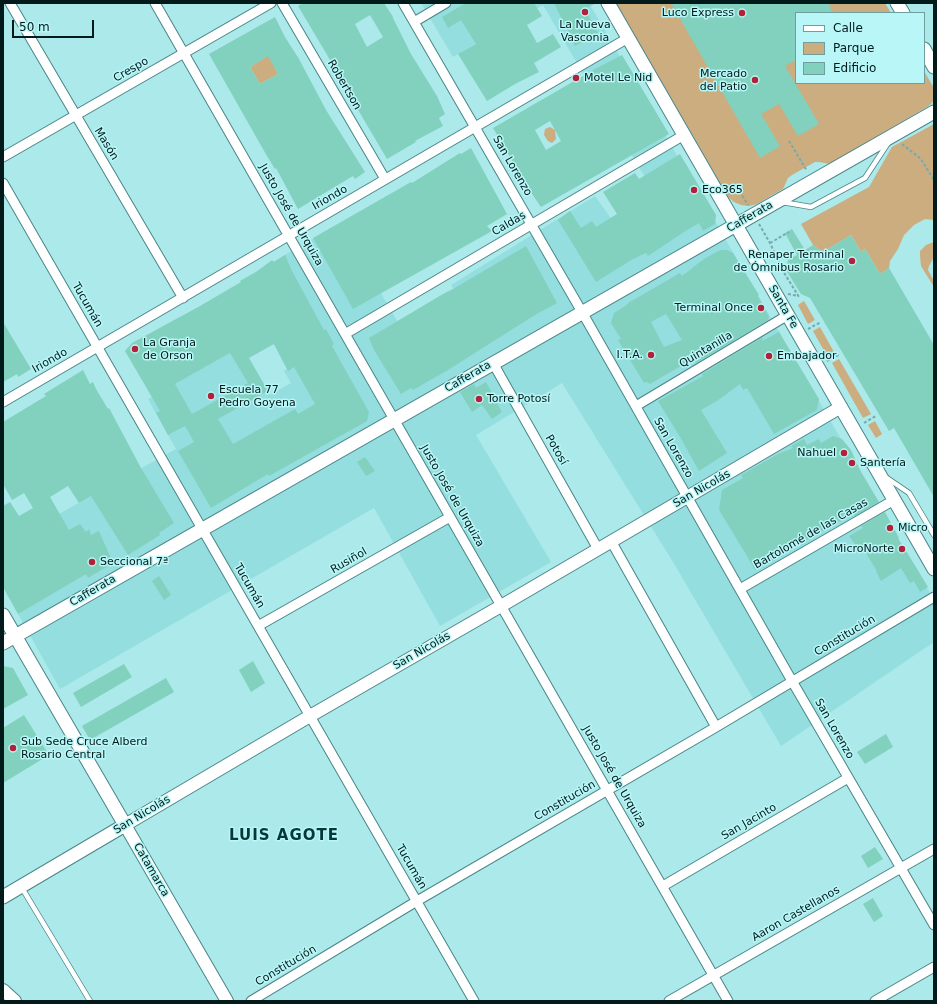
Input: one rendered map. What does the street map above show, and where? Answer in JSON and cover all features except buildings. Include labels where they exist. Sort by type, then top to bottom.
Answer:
[{"type":"main road","name":"Santa Fe","points":[[608,3],[934,569]]},
{"type":"main road","points":[[897,3],[902,12]]},
{"type":"main road","points":[[925,51],[934,67]]},
{"type":"main road","name":"Cafferata","points":[[3,643],[813,181],[896,139],[934,112]]},
{"type":"main road","name":"Catamarca","points":[[3,615],[125,825]]},
{"type":"main road","name":"San Nicolás","points":[[3,897],[125,825]]},
{"type":"street","name":"Masón","points":[[10,3],[183,298]]},
{"type":"street","name":"Justo José de Urquiza","points":[[155,3],[728,1001]]},
{"type":"street","name":"Crespo","points":[[3,157],[271,3]]},
{"type":"street","name":"Robertson","points":[[282,3],[385,180]]},
{"type":"street","name":"San Lorenzo","points":[[403,3],[532,224],[792,681],[934,925]]},
{"type":"street","points":[[414,22],[446,3]]},
{"type":"street","name":"Iriondo","points":[[3,402],[628,38]]},
{"type":"street","name":"Caldas","points":[[345,334],[684,135]]},
{"type":"street","name":"Tucumán","points":[[3,183],[474,1001]]},
{"type":"street","name":"Quintanilla","points":[[636,406],[788,315]]},
{"type":"street","name":"Potosí","points":[[493,363],[598,549]]},
{"type":"street","name":"San Nicolás","points":[[125,825],[841,407]]},
{"type":"street","name":"Bartolomé de las Casas","points":[[740,589],[894,500]]},
{"type":"street","name":"Rusiñol","points":[[258,626],[450,517]]},
{"type":"street","points":[[611,541],[716,727]]},
{"type":"street","name":"Constitución","points":[[251,1001],[417,901],[934,598]]},
{"type":"street","name":"San Jacinto","points":[[662,886],[848,778]]},
{"type":"street","name":"Catamarca","points":[[125,825],[227,1001]]},
{"type":"street","name":"Aaron Castellanos","points":[[670,1001],[934,849]]},
{"type":"street","points":[[875,1001],[934,967]]},
{"type":"street","points":[[3,990],[15,1001]]},
{"type":"lane","points":[[777,202],[811,207],[865,178],[896,139]]},
{"type":"lane","points":[[879,473],[909,493],[934,535]]},
{"type":"lane","points":[[21,886],[90,1001]]},
{"type":"path","points":[[896,139],[921,159],[934,180]]},
{"type":"path","points":[[789,141],[813,181]]},
{"type":"path","points":[[737,187],[770,243],[783,271],[799,296],[787,293]]},
{"type":"path","points":[[770,243],[789,232]]},
{"type":"path","points":[[807,330],[821,322]]},
{"type":"path","points":[[826,362],[840,354]]},
{"type":"path","points":[[863,424],[876,416]]},
{"type":"shaded area","points":[[421,3],[589,3],[934,600],[934,642],[781,746],[673,562],[562,383],[476,435],[551,562],[440,626],[374,508],[60,689],[3,587],[3,545],[176,449],[148,399],[242,346],[270,395],[291,383],[284,371],[287,369],[240,281],[340,223],[403,331],[466,311],[451,285],[595,196],[618,228],[661,203],[543,5],[453,57]]},
{"type":"green space","points":[[616,3],[885,3],[890,12],[795,12],[795,84],[925,84],[925,73],[934,88],[934,100],[931,104],[830,164],[815,162],[792,175],[788,178],[783,189],[757,204],[749,206],[741,205],[728,197]]},
{"type":"green space","points":[[268,55],[278,74],[260,84],[250,67]]},
{"type":"green space","points":[[934,124],[934,220],[925,219],[914,225],[904,235],[898,249],[890,261],[889,268],[880,274],[865,249],[861,252],[851,235],[823,252],[813,245],[801,224],[869,187],[892,147]]},
{"type":"green space","points":[[550,127],[555,130],[556,139],[552,143],[548,141],[544,135],[545,129]]},
{"type":"green space","points":[[934,242],[934,257],[928,270],[934,281],[934,287],[921,266],[920,251],[926,245]]},
{"type":"green space","points":[[804,301],[815,320],[808,324],[798,305]]},
{"type":"green space","points":[[820,327],[834,352],[827,356],[813,331]]},
{"type":"green space","points":[[839,359],[871,414],[863,418],[832,363]]},
{"type":"green space","points":[[875,421],[882,434],[876,438],[868,425]]},
{"type":"place","name":"La Nueva Vasconia","points":[[585,12]]},
{"type":"place","name":"Luco Express","points":[[742,13]]},
{"type":"place","name":"Motel Le Nid","points":[[576,78]]},
{"type":"place","name":"Mercado del Patio","points":[[755,80]]},
{"type":"place","name":"Eco365","points":[[694,190]]},
{"type":"place","name":"Renaper Terminal de Ómnibus Rosario","points":[[852,261]]},
{"type":"place","name":"Terminal Once","points":[[761,308]]},
{"type":"place","name":"La Granja de Orson","points":[[135,349]]},
{"type":"place","name":"I.T.A.","points":[[651,355]]},
{"type":"place","name":"Embajador","points":[[769,356]]},
{"type":"place","name":"Escuela 77 Pedro Goyena","points":[[211,396]]},
{"type":"place","name":"Torre Potosí","points":[[479,399]]},
{"type":"place","name":"Nahuel","points":[[844,453]]},
{"type":"place","name":"Santería","points":[[852,463]]},
{"type":"place","name":"Micro","points":[[890,528]]},
{"type":"place","name":"MicroNorte","points":[[902,549]]},
{"type":"place","name":"Seccional 7ª","points":[[92,562]]},
{"type":"place","name":"Sub Sede Cruce Alberd Rosario Central","points":[[13,748]]},
{"type":"district","name":"LUIS AGOTE","points":[[284,836]]}]
